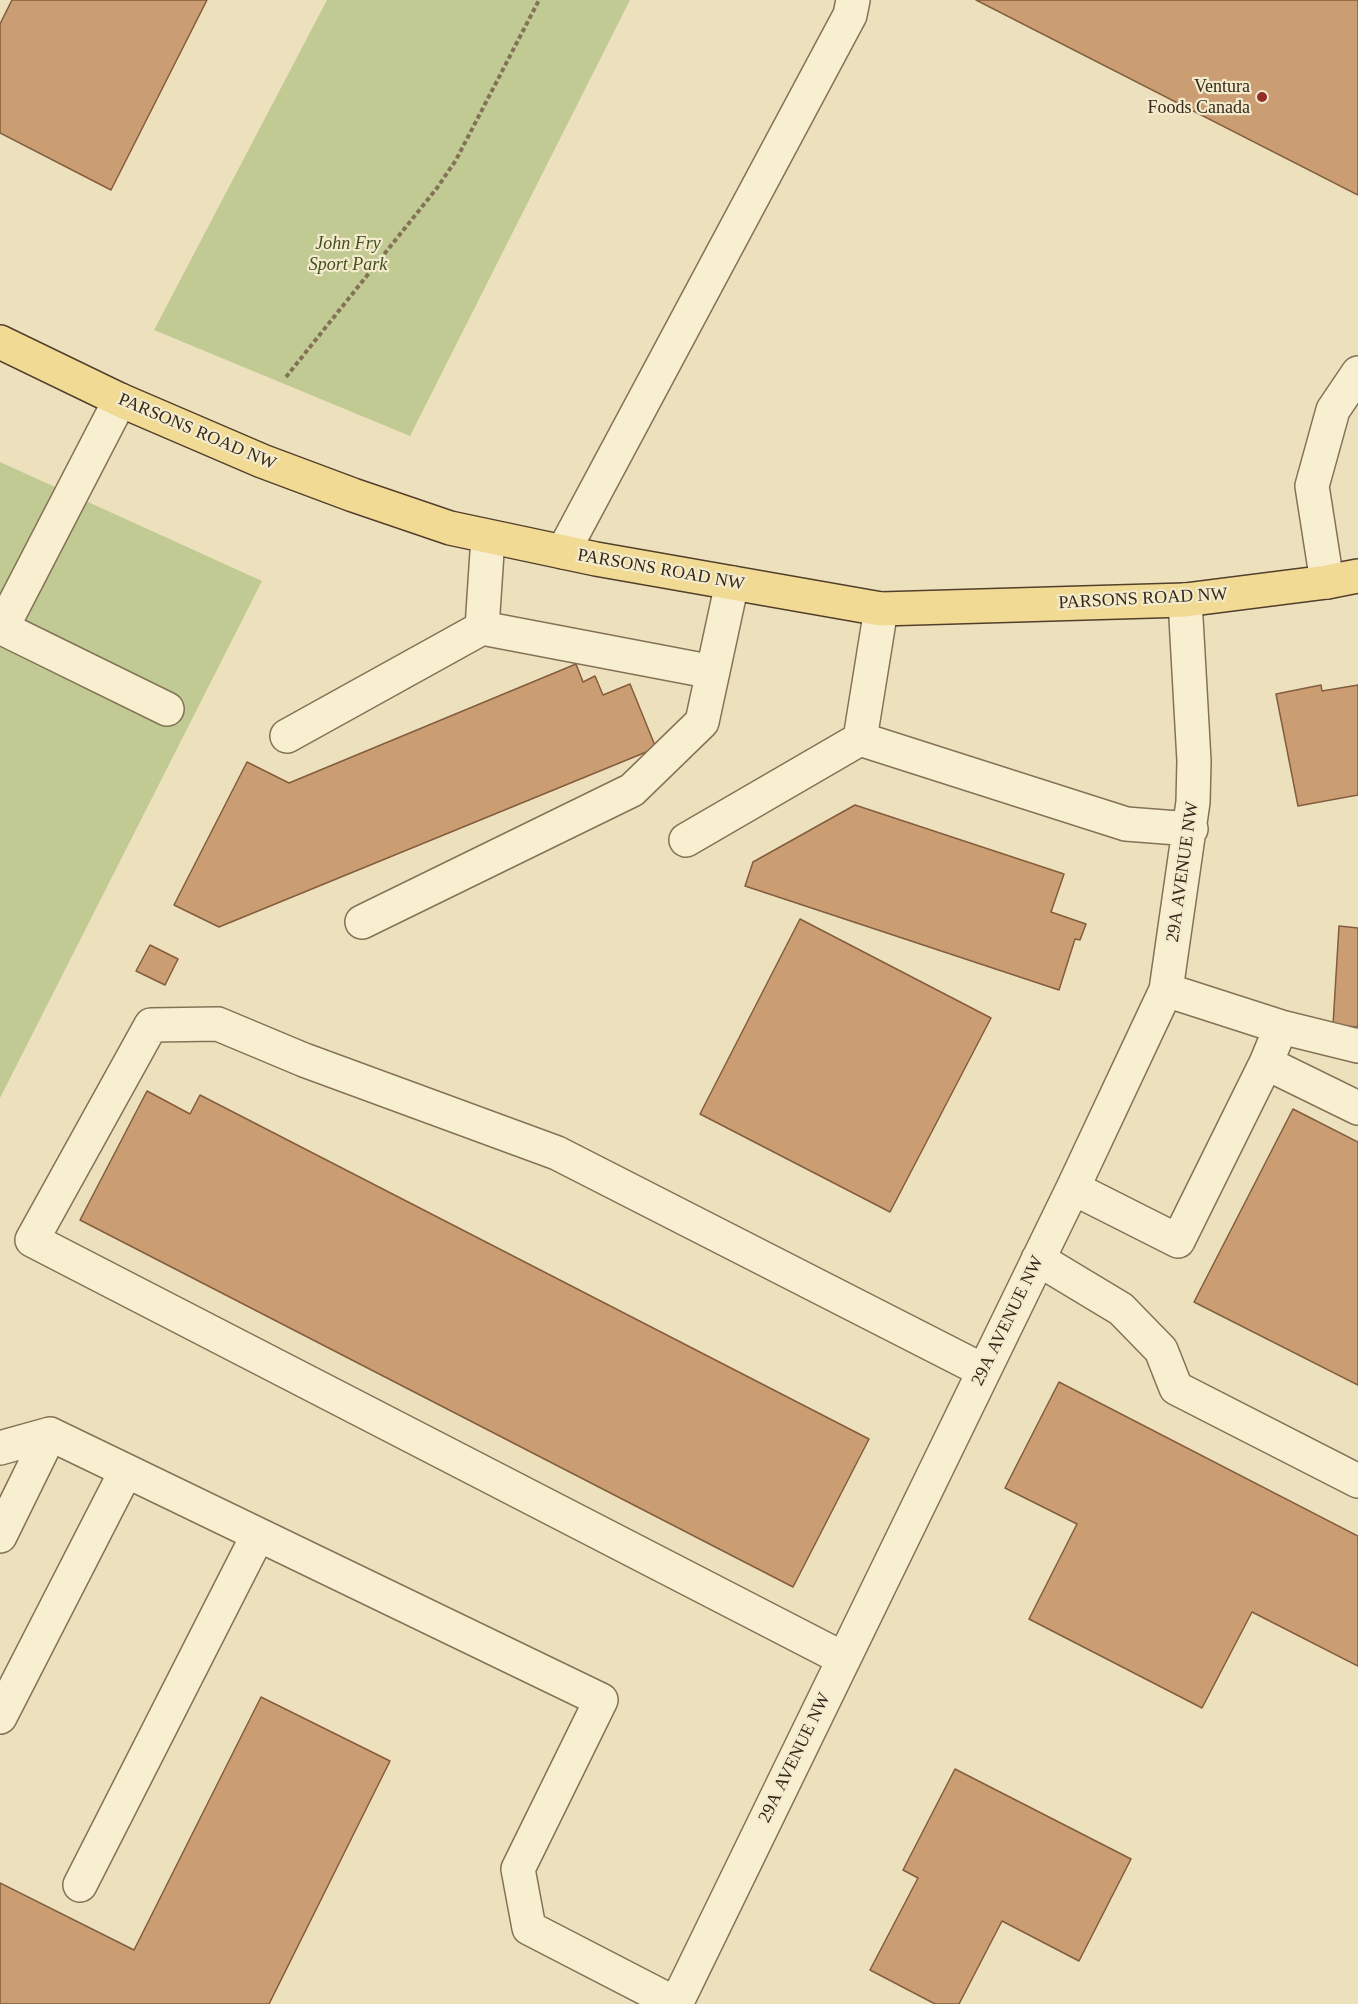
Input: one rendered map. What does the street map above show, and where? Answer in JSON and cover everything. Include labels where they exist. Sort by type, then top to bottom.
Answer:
[{"type":"main road","name":"PARSONS ROAD NW","points":[[0,342],[120,400],[262,461],[450,528],[563,552],[881,609],[1185,600],[1343,579]]},
{"type":"street","points":[[563,552],[850,15],[853,0]]},
{"type":"street","points":[[1343,579],[1312,486],[1358,374]]},
{"type":"street","points":[[120,400],[2,628],[167,709]]},
{"type":"street","points":[[482,628],[488,537]]},
{"type":"street","points":[[362,922],[632,790],[702,722],[732,582]]},
{"type":"street","name":"29A AVENUE NW","points":[[676,2004],[1073,1188],[1166,990],[1191,829],[1194,761],[1185,600]]},
{"type":"street","points":[[860,738],[881,609]]},
{"type":"street","points":[[287,736],[482,628],[713,672]]},
{"type":"street","points":[[686,840],[860,738],[1126,824],[1191,829]]},
{"type":"street","points":[[1166,990],[1281,1027],[1358,1046]]},
{"type":"street","points":[[844,1659],[32,1240],[151,1025],[218,1024],[304,1060],[557,1153],[984,1371]]},
{"type":"street","points":[[1073,1188],[1178,1241],[1266,1063],[1281,1027]]},
{"type":"street","points":[[1266,1063],[1358,1108]]},
{"type":"street","points":[[1038,1259],[1121,1309],[1161,1350],[1176,1388],[1358,1481]]},
{"type":"street","points":[[0,1536],[50,1434]]},
{"type":"street","points":[[0,1448],[50,1434],[601,1700],[518,1869],[529,1928],[676,2004]]},
{"type":"street","points":[[0,1717],[126,1471]]},
{"type":"street","points":[[80,1885],[258,1535]]},
{"type":"path","points":[[286,376],[437,188],[456,159],[539,0]]},
{"type":"green space","name":"John Fry Sport Park","points":[[327,0],[630,0],[410,436],[154,330]]},
{"type":"green space","points":[[0,462],[262,581],[0,1098]]},
{"type":"building","points":[[12,0],[207,0],[111,190],[0,133],[0,24]]},
{"type":"building","name":"Ventura Foods Canada","points":[[976,0],[1358,0],[1358,195]]},
{"type":"building","points":[[576,664],[583,682],[595,676],[603,695],[630,684],[656,748],[219,927],[174,905],[247,762],[289,783]]},
{"type":"building","points":[[1321,685],[1322,691],[1358,685],[1358,795],[1298,806],[1276,694]]},
{"type":"building","points":[[855,805],[1064,874],[1051,912],[1086,924],[1080,940],[1075,939],[1059,990],[745,886],[753,862]]},
{"type":"building","points":[[800,919],[991,1018],[890,1212],[700,1114]]},
{"type":"building","points":[[1339,926],[1358,928],[1358,1027],[1333,1025]]},
{"type":"building","points":[[150,945],[178,959],[165,985],[136,971]]},
{"type":"building","points":[[147,1091],[190,1114],[200,1095],[869,1439],[793,1587],[80,1220]]},
{"type":"building","points":[[1293,1109],[1358,1142],[1358,1385],[1194,1302]]},
{"type":"building","points":[[1059,1382],[1358,1536],[1358,1666],[1252,1612],[1202,1708],[1029,1619],[1077,1524],[1005,1488]]},
{"type":"building","points":[[261,1697],[390,1761],[269,2004],[0,2004],[0,1883],[134,1950]]},
{"type":"building","points":[[955,1769],[1131,1859],[1079,1961],[1002,1921],[959,2004],[935,2004],[870,1970],[918,1878],[903,1870]]},
{"type":"place","name":"Ventura Foods Canada","points":[[1262,97]]}]
